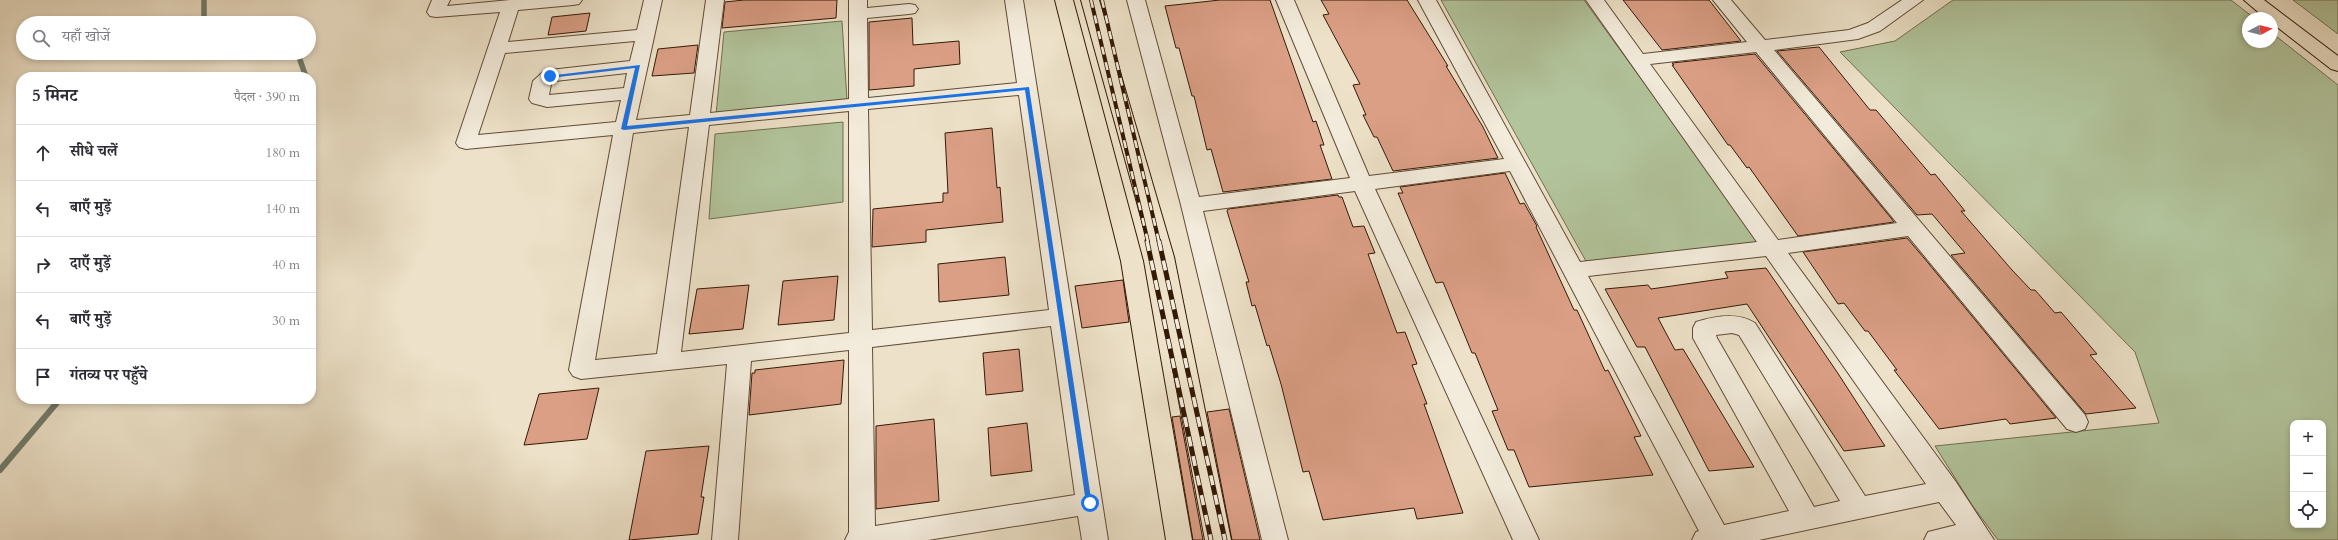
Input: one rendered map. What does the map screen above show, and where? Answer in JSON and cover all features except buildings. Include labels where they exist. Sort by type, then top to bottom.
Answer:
[{"type":"main road","points":[[1064,0],[1132,261],[1179,540]]},
{"type":"main road","points":[[1090,0],[1163,257],[1218,540]]},
{"type":"main road","points":[[2253,0],[2338,66]]},
{"type":"street","points":[[441,0],[436,12],[573,0]]},
{"type":"street","points":[[653,0],[624,129],[581,370],[668,362],[1062,317]]},
{"type":"street","points":[[668,362],[715,0]]},
{"type":"street","points":[[1014,0],[1095,540]]},
{"type":"street","points":[[1136,0],[1191,205],[1275,540]]},
{"type":"street","points":[[1285,0],[1362,182],[1526,540]]},
{"type":"street","points":[[1427,0],[1574,270],[1713,539],[1947,490]]},
{"type":"street","points":[[1595,0],[1947,490],[1978,537],[1937,540]]},
{"type":"street","points":[[1722,0],[2076,422]]},
{"type":"street","points":[[1637,60],[1759,44],[1852,35],[1874,26],[1914,0]]},
{"type":"street","points":[[511,5],[466,144],[1027,88]]},
{"type":"street","points":[[910,9],[858,7],[860,540],[1090,503]]},
{"type":"street","points":[[498,48],[645,35]]},
{"type":"street","points":[[632,93],[547,101],[539,99],[542,81],[550,76],[638,66]]},
{"type":"street","points":[[1191,205],[1362,182],[1516,164]]},
{"type":"street","points":[[1574,270],[1772,248],[1913,228]]},
{"type":"street","points":[[1807,519],[1705,338],[1704,328],[1736,324],[1743,325],[1747,329],[1858,508]]},
{"type":"street","points":[[725,540],[740,354]]},
{"type":"green space","points":[[1441,0],[1584,0],[1760,243],[1587,263]]},
{"type":"green space","points":[[1953,0],[2231,0],[2246,12],[2242,12],[2242,48],[2278,48],[2278,38],[2338,85],[2338,540],[1998,540],[1972,505],[1935,446],[2159,423],[2135,352],[1840,52],[1895,41]]},
{"type":"green space","points":[[2293,0],[2338,0],[2338,34]]},
{"type":"green space","points":[[842,21],[847,100],[716,115],[724,32]]},
{"type":"green space","points":[[843,122],[843,202],[709,219],[715,134]]},
{"type":"waterway","points":[[204,0],[204,16]]},
{"type":"waterway","points":[[300,60],[304,72]]},
{"type":"waterway","points":[[0,470],[56,404]]},
{"type":"railway","points":[[1091,0],[1148,242]]},
{"type":"railway","points":[[1102,0],[1159,242]]},
{"type":"railway","points":[[1147,241],[1211,540]]},
{"type":"railway","points":[[1159,241],[1225,540]]},
{"type":"route","points":[[550,76],[638,66],[624,129],[1027,88],[1090,503]]}]
